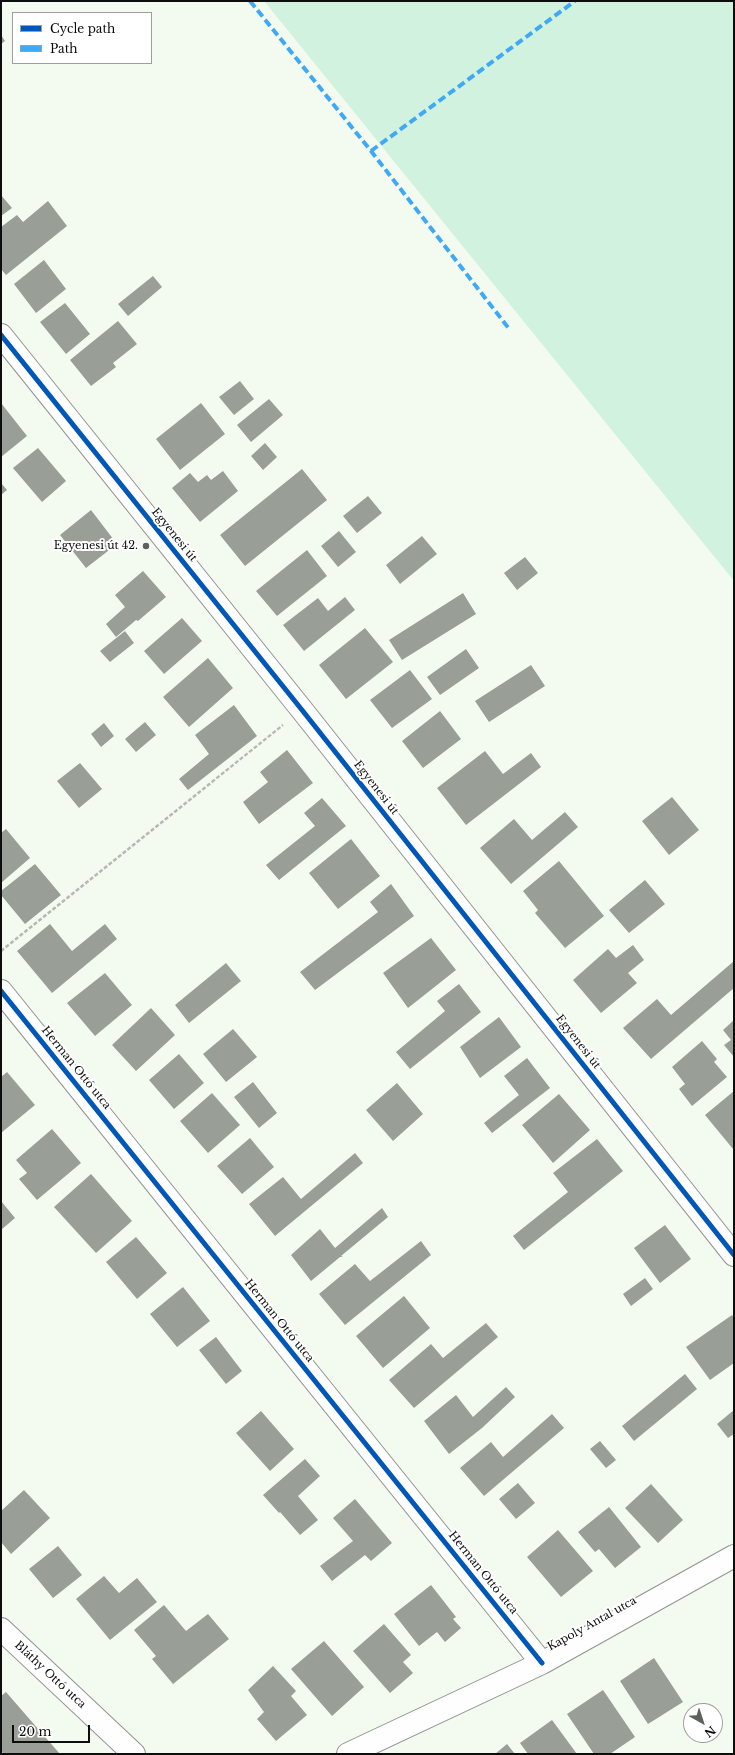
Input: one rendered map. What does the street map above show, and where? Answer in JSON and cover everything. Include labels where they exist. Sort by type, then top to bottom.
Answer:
[{"type":"street","name":"Egyenesi út","points":[[1,335],[302,710],[734,1255]]},
{"type":"street","name":"Herman Ottó utca","points":[[1,991],[542,1663]]},
{"type":"street","name":"Kapoly Antal utca","points":[[348,1754],[542,1663],[734,1556]]},
{"type":"street","name":"Bláthy Ottó utca","points":[[1,1629],[134,1754]]},
{"type":"path","points":[[1,951],[302,710]]},
{"type":"green space","points":[[264,1],[734,1],[734,581]]},
{"type":"building","points":[[1,35],[5,41],[1,44]]},
{"type":"building","points":[[1,195],[12,208],[1,216]]},
{"type":"building","points":[[48,201],[67,226],[6,275],[1,269],[1,227],[17,215],[23,222]]},
{"type":"building","points":[[44,260],[66,289],[36,313],[14,284]]},
{"type":"building","points":[[153,276],[162,287],[128,316],[118,304]]},
{"type":"building","points":[[65,303],[90,334],[66,354],[40,322]]},
{"type":"building","points":[[118,321],[137,344],[113,363],[116,367],[91,386],[70,360]]},
{"type":"building","points":[[240,381],[254,399],[234,415],[219,397]]},
{"type":"building","points":[[269,399],[283,415],[251,442],[237,425]]},
{"type":"building","points":[[1,403],[27,436],[1,457]]},
{"type":"building","points":[[201,403],[225,434],[180,470],[156,439]]},
{"type":"building","points":[[265,443],[277,457],[263,470],[251,456]]},
{"type":"building","points":[[38,448],[66,481],[42,502],[13,468]]},
{"type":"building","points":[[302,469],[327,500],[245,566],[220,535]]},
{"type":"building","points":[[223,471],[238,491],[200,522],[172,488],[190,473],[198,482],[207,475],[211,480]]},
{"type":"building","points":[[1,483],[7,490],[1,495]]},
{"type":"building","points":[[368,496],[382,513],[357,533],[343,516]]},
{"type":"building","points":[[91,510],[117,544],[86,568],[60,535]]},
{"type":"building","points":[[339,531],[356,552],[338,567],[321,546]]},
{"type":"building","points":[[422,536],[437,554],[400,584],[386,565]]},
{"type":"building","points":[[307,550],[327,576],[277,616],[256,591]]},
{"type":"building","points":[[525,557],[538,573],[517,590],[504,573]]},
{"type":"building","points":[[143,571],[166,597],[138,621],[136,620],[116,637],[106,624],[125,607],[115,595]]},
{"type":"building","points":[[463,593],[476,614],[402,660],[389,640]]},
{"type":"building","points":[[345,597],[355,610],[304,651],[283,625],[318,598],[328,611]]},
{"type":"building","points":[[182,618],[202,641],[164,674],[144,651]]},
{"type":"building","points":[[365,628],[393,662],[346,699],[319,665]]},
{"type":"building","points":[[125,631],[134,643],[110,662],[100,651]]},
{"type":"building","points":[[466,649],[479,668],[440,695],[427,677]]},
{"type":"building","points":[[208,658],[233,688],[189,727],[163,697]]},
{"type":"building","points":[[531,665],[545,686],[489,722],[475,701]]},
{"type":"building","points":[[410,670],[432,699],[392,728],[370,700]]},
{"type":"building","points":[[234,705],[257,736],[188,790],[179,779],[209,754],[195,735]]},
{"type":"building","points":[[440,711],[461,739],[423,768],[402,741]]},
{"type":"building","points":[[145,722],[156,735],[136,752],[125,739]]},
{"type":"building","points":[[104,723],[114,736],[101,747],[91,734]]},
{"type":"building","points":[[287,750],[313,783],[259,824],[243,802],[268,782],[260,772]]},
{"type":"building","points":[[485,751],[503,774],[531,753],[541,767],[466,825],[437,788]]},
{"type":"building","points":[[80,763],[102,789],[79,808],[57,781]]},
{"type":"building","points":[[672,797],[699,830],[669,855],[642,821]]},
{"type":"building","points":[[322,798],[346,826],[279,880],[266,865],[315,826],[304,813]]},
{"type":"building","points":[[565,812],[578,827],[511,884],[480,848],[514,819],[532,840]]},
{"type":"building","points":[[6,829],[30,858],[1,883],[1,833]]},
{"type":"building","points":[[351,839],[380,876],[338,909],[309,873]]},
{"type":"building","points":[[559,861],[604,916],[565,948],[535,913],[538,910],[523,891]]},
{"type":"building","points":[[35,864],[61,895],[25,924],[1,895],[1,891]]},
{"type":"building","points":[[645,880],[665,904],[629,933],[609,910]]},
{"type":"building","points":[[391,884],[414,916],[315,990],[300,972],[378,912],[370,902]]},
{"type":"building","points":[[50,924],[72,951],[105,924],[117,939],[52,993],[17,951]]},
{"type":"building","points":[[431,938],[456,970],[408,1008],[383,973]]},
{"type":"building","points":[[633,945],[644,960],[628,973],[637,983],[601,1013],[573,980],[608,949],[616,958]]},
{"type":"building","points":[[734,961],[734,988],[651,1059],[623,1028],[657,999],[671,1015]]},
{"type":"building","points":[[226,963],[241,981],[189,1023],[175,1005]]},
{"type":"building","points":[[105,973],[132,1005],[95,1036],[67,1003]]},
{"type":"building","points":[[459,984],[481,1012],[410,1069],[396,1052],[445,1011],[437,1001]]},
{"type":"building","points":[[151,1008],[175,1035],[136,1071],[112,1045]]},
{"type":"building","points":[[499,1017],[521,1047],[480,1078],[460,1047]]},
{"type":"building","points":[[734,1020],[734,1057],[724,1045],[731,1040],[723,1030]]},
{"type":"building","points":[[233,1029],[257,1057],[226,1082],[203,1054]]},
{"type":"building","points":[[702,1041],[717,1059],[714,1062],[727,1077],[692,1106],[679,1089],[685,1084],[672,1067]]},
{"type":"building","points":[[179,1054],[204,1083],[174,1109],[149,1080]]},
{"type":"building","points":[[527,1058],[550,1088],[492,1133],[484,1123],[519,1095],[504,1076]]},
{"type":"building","points":[[7,1072],[35,1105],[1,1133],[1,1077]]},
{"type":"building","points":[[253,1082],[277,1113],[259,1128],[234,1097]]},
{"type":"building","points":[[397,1083],[423,1114],[393,1141],[366,1110]]},
{"type":"building","points":[[734,1091],[734,1148],[733,1149],[705,1115]]},
{"type":"building","points":[[212,1093],[240,1125],[208,1153],[180,1121]]},
{"type":"building","points":[[559,1094],[590,1130],[553,1163],[522,1125]]},
{"type":"building","points":[[52,1129],[81,1163],[37,1200],[19,1179],[27,1173],[16,1160]]},
{"type":"building","points":[[250,1138],[274,1167],[242,1194],[217,1166]]},
{"type":"building","points":[[597,1139],[623,1171],[524,1250],[513,1236],[568,1192],[553,1173]]},
{"type":"building","points":[[355,1153],[363,1163],[275,1236],[249,1204],[283,1177],[301,1199]]},
{"type":"building","points":[[91,1174],[132,1221],[96,1253],[54,1207]]},
{"type":"building","points":[[1,1201],[15,1218],[1,1230]]},
{"type":"building","points":[[382,1208],[388,1217],[341,1256],[343,1257],[340,1257],[311,1281],[291,1255],[320,1229],[335,1248]]},
{"type":"building","points":[[665,1225],[691,1259],[660,1283],[634,1248]]},
{"type":"building","points":[[136,1237],[167,1273],[137,1299],[106,1262]]},
{"type":"building","points":[[421,1241],[431,1255],[345,1325],[319,1294],[355,1264],[370,1281]]},
{"type":"building","points":[[645,1278],[653,1289],[631,1306],[623,1294]]},
{"type":"building","points":[[183,1287],[210,1321],[177,1347],[150,1314]]},
{"type":"building","points":[[404,1296],[430,1328],[383,1368],[356,1336]]},
{"type":"building","points":[[732,1315],[734,1318],[734,1363],[710,1380],[686,1347]]},
{"type":"building","points":[[486,1323],[498,1337],[414,1408],[389,1380],[431,1344],[443,1358]]},
{"type":"building","points":[[216,1337],[242,1371],[226,1384],[199,1350]]},
{"type":"building","points":[[685,1374],[697,1389],[634,1441],[622,1426]]},
{"type":"building","points":[[506,1387],[515,1397],[482,1428],[449,1454],[424,1421],[456,1395],[473,1417]]},
{"type":"building","points":[[734,1410],[734,1434],[728,1438],[717,1424]]},
{"type":"building","points":[[261,1411],[294,1449],[270,1471],[236,1433]]},
{"type":"building","points":[[552,1414],[564,1428],[484,1496],[460,1468],[491,1442],[503,1457]]},
{"type":"building","points":[[600,1441],[616,1460],[606,1468],[590,1449]]},
{"type":"building","points":[[305,1459],[320,1476],[298,1496],[318,1520],[300,1535],[263,1495]]},
{"type":"building","points":[[518,1483],[535,1503],[516,1519],[499,1499]]},
{"type":"building","points":[[651,1484],[683,1520],[658,1543],[625,1508]]},
{"type":"building","points":[[24,1490],[50,1518],[11,1554],[1,1542],[1,1511]]},
{"type":"building","points":[[355,1499],[392,1543],[371,1561],[365,1555],[332,1581],[320,1566],[353,1541],[333,1518]]},
{"type":"building","points":[[609,1507],[641,1547],[615,1568],[599,1549],[595,1552],[578,1532]]},
{"type":"building","points":[[558,1530],[593,1571],[561,1597],[527,1557]]},
{"type":"building","points":[[58,1546],[82,1575],[53,1598],[29,1569]]},
{"type":"building","points":[[104,1576],[119,1593],[137,1578],[157,1602],[110,1640],[76,1599]]},
{"type":"building","points":[[431,1585],[456,1617],[453,1619],[461,1628],[445,1642],[437,1632],[419,1646],[394,1614]]},
{"type":"building","points":[[164,1605],[186,1631],[208,1614],[229,1639],[173,1684],[152,1659],[156,1656],[134,1630]]},
{"type":"building","points":[[384,1624],[411,1655],[403,1662],[413,1673],[390,1693],[353,1651]]},
{"type":"building","points":[[324,1641],[364,1687],[332,1716],[291,1669]]},
{"type":"building","points":[[654,1658],[683,1702],[648,1724],[620,1681]]},
{"type":"building","points":[[273,1666],[296,1691],[291,1696],[307,1715],[276,1741],[257,1719],[264,1712],[248,1690]]},
{"type":"building","points":[[603,1690],[635,1737],[610,1754],[594,1754],[567,1714]]},
{"type":"building","points":[[6,1692],[60,1754],[4,1754],[1,1751],[1,1696]]},
{"type":"building","points":[[552,1720],[577,1754],[528,1754],[520,1743]]},
{"type":"building","points":[[507,1744],[515,1754],[495,1754]]},
{"type":"marked path","points":[[250,1],[371,151],[510,330]]},
{"type":"marked path","points":[[371,151],[575,1]]},
{"type":"cycle path","points":[[1,335],[302,710],[734,1255]]},
{"type":"cycle path","points":[[1,991],[542,1663]]},
{"type":"place","name":"Egyenesi út 42.","points":[[146,546]]}]
